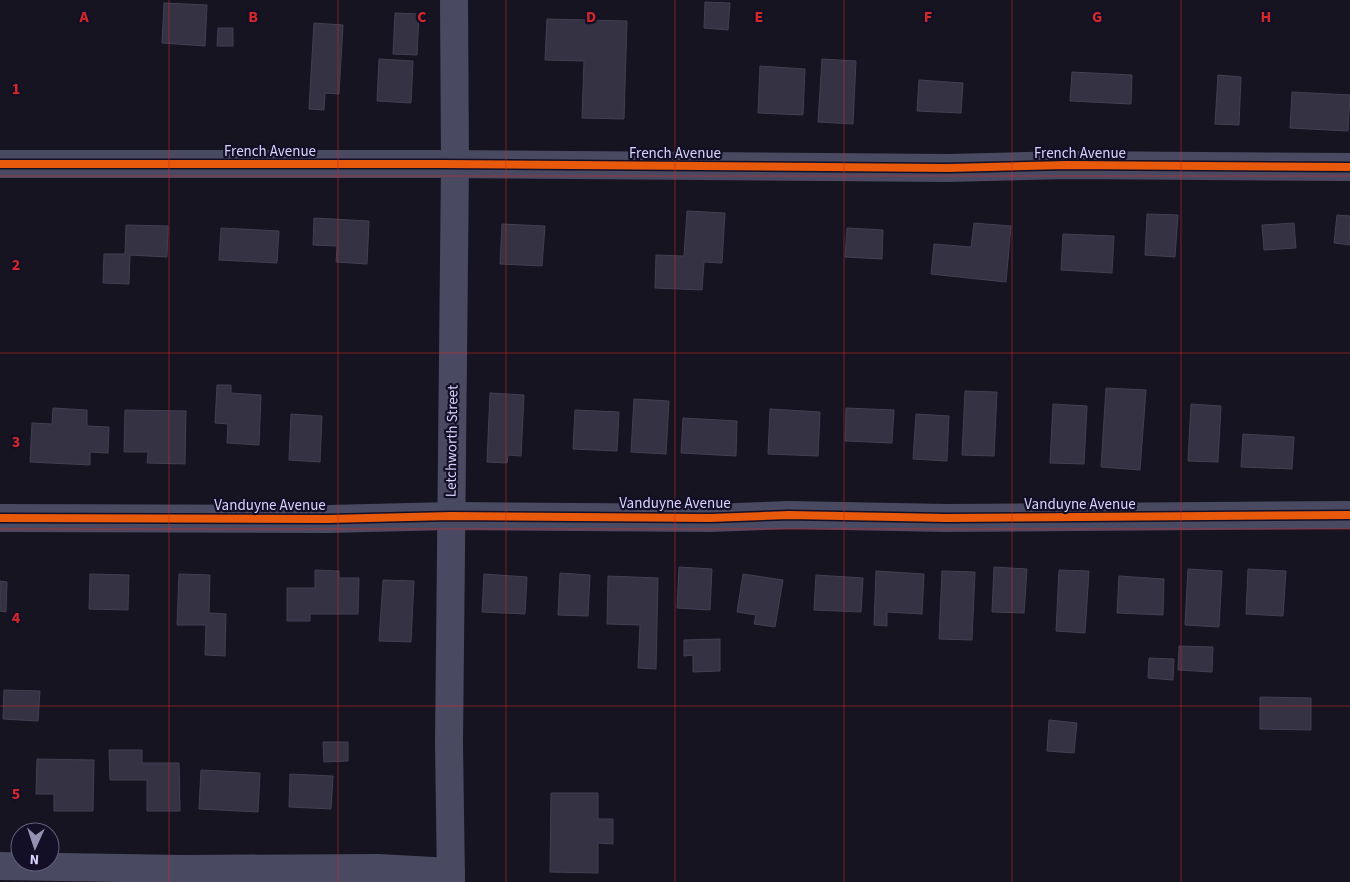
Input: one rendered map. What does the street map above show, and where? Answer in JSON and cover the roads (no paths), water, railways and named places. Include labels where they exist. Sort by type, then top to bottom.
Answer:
[{"type":"street","name":"Letchworth Street","points":[[451,877],[449,733],[455,165],[454,0]]},
{"type":"street","name":"French Avenue","points":[[0,164],[948,168],[1067,165],[1350,167]]},
{"type":"street","name":"Vanduyne Avenue","points":[[0,518],[328,519],[451,516],[710,518],[789,515],[957,518],[1350,515]]},
{"type":"street","points":[[0,866],[181,869],[378,868],[451,877]]}]
